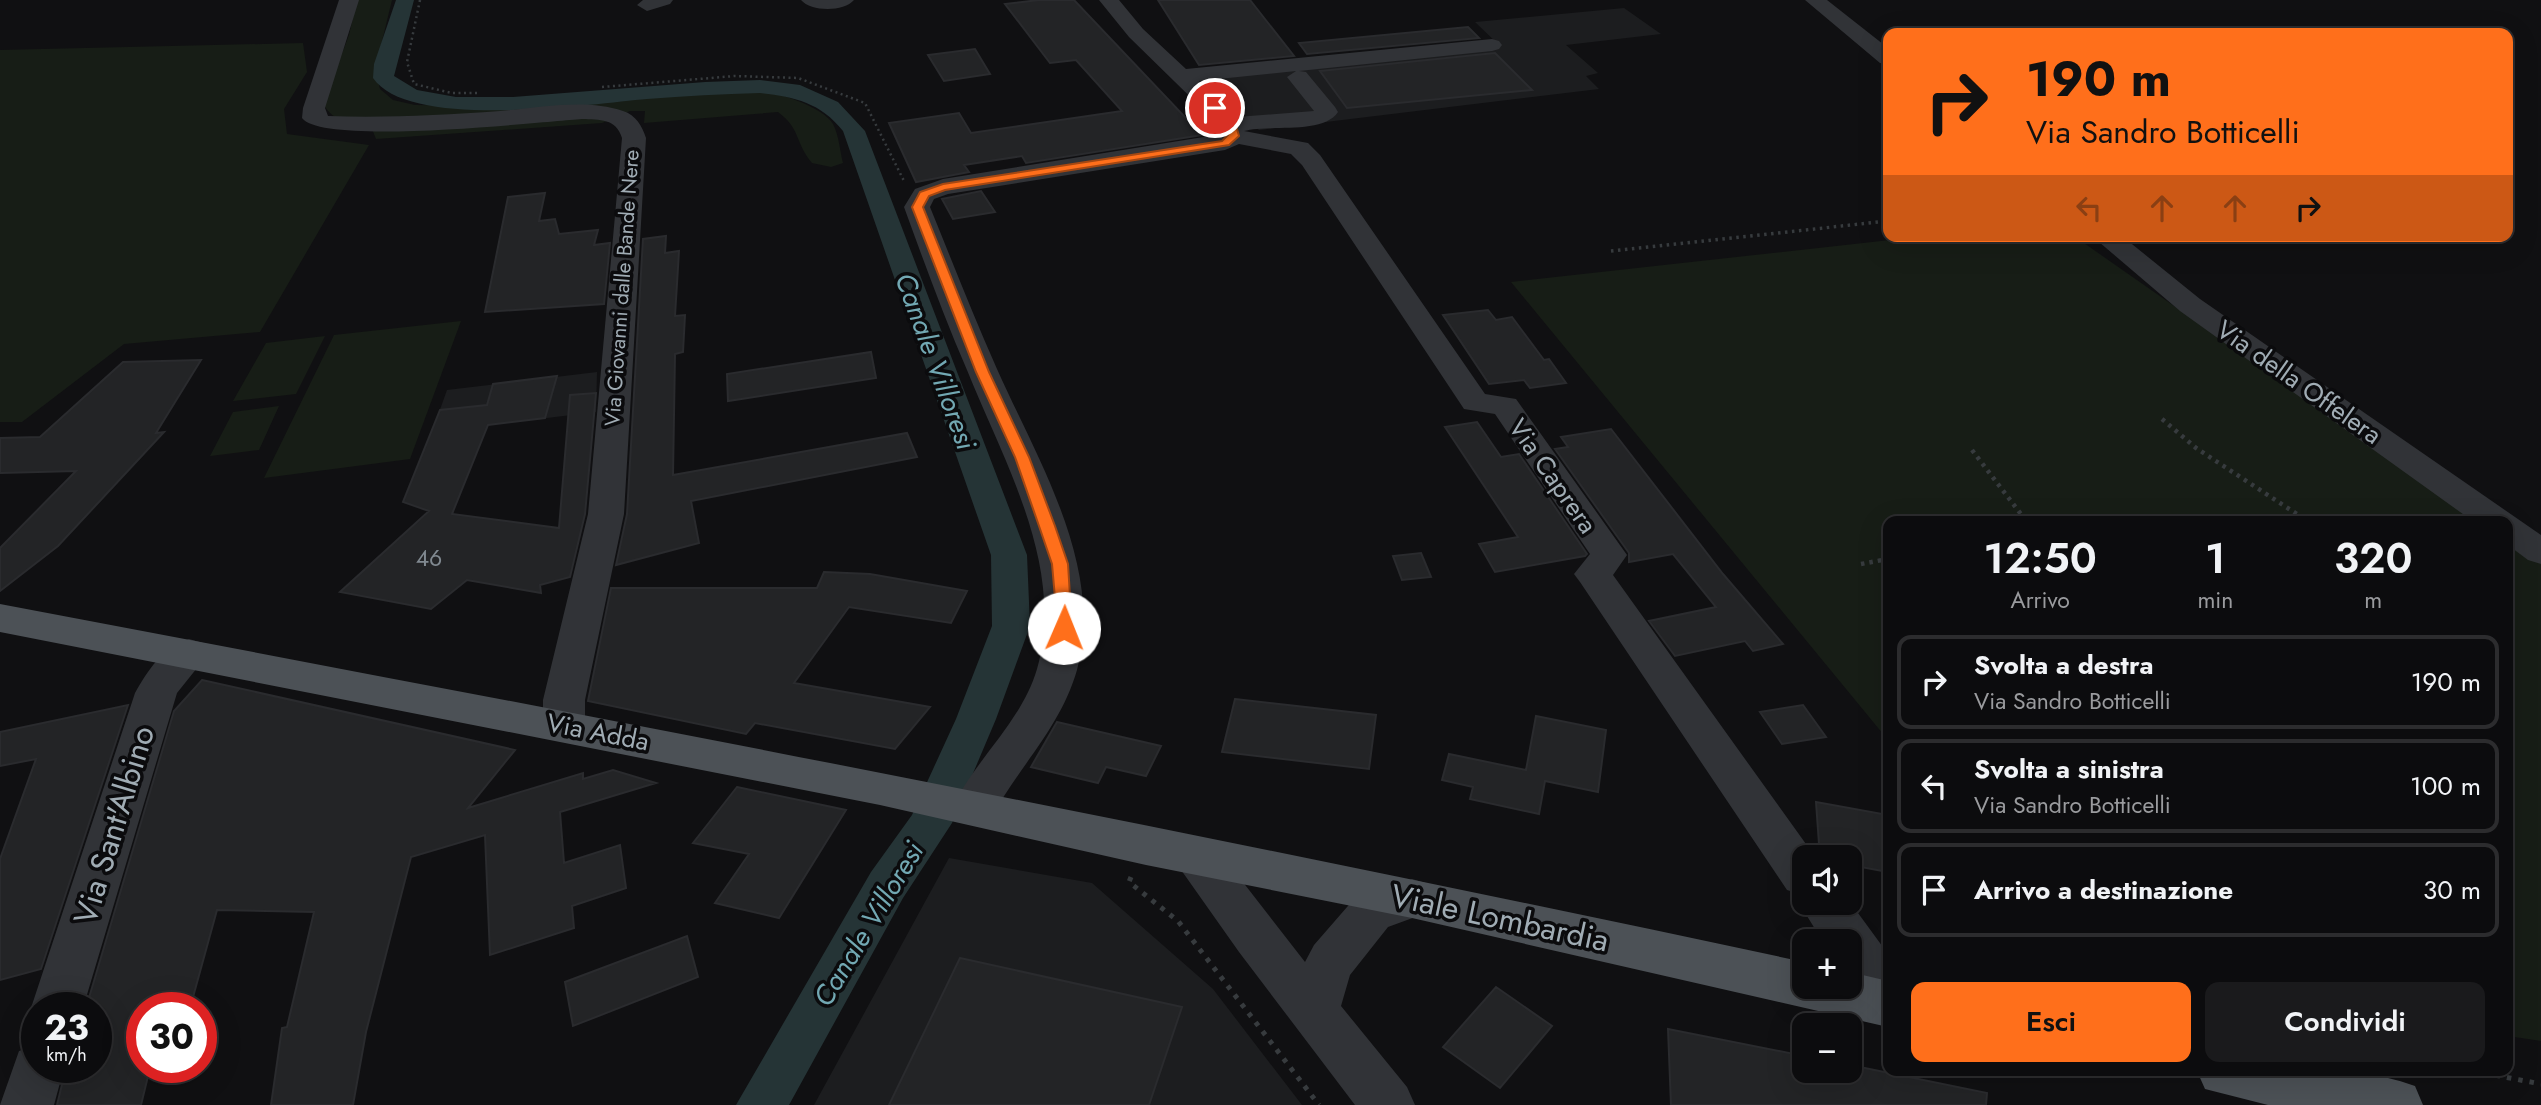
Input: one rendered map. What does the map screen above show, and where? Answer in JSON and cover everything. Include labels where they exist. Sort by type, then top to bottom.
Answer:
[{"type":"main road","name":"Via Adda","points":[[0,618],[880,788],[1195,854]]},
{"type":"main road","name":"Viale Lombardia","points":[[1195,854],[1412,898],[1792,982]]},
{"type":"main road","points":[[1862,998],[1883,1003]]},
{"type":"main road","points":[[2250,1076],[2395,1105]]},
{"type":"street","name":"Via Giovanni dalle Bande Nere","points":[[349,0],[314,108],[314,118],[324,123],[349,126],[393,125],[582,113],[611,114],[626,118],[632,125],[634,138],[606,514],[564,700],[564,726]]},
{"type":"street","points":[[811,0],[816,3],[844,0]]},
{"type":"street","points":[[1110,0],[1136,33],[1232,130]]},
{"type":"street","points":[[1815,0],[1883,54]]},
{"type":"street","points":[[1181,76],[1492,45]]},
{"type":"street","points":[[1232,130],[1321,117],[1327,112],[1298,77]]},
{"type":"street","points":[[961,805],[986,782],[1041,715],[1057,664],[1064,628],[1064,595],[1060,564],[1022,457],[982,372],[917,207],[924,194],[943,187],[1225,143],[1232,130]]},
{"type":"street","name":"Via Caprera","points":[[1232,130],[1299,148],[1311,160],[1475,402],[1504,406],[1609,555],[1593,574],[1792,860]]},
{"type":"street","name":"Via della Offelera","points":[[2112,242],[2190,305],[2489,516]]},
{"type":"street","points":[[2513,532],[2541,552]]},
{"type":"street","name":"Via Sant'Albino","points":[[62,992],[156,692],[169,672],[189,653]]},
{"type":"street","points":[[1195,854],[1225,898],[1388,1105]]},
{"type":"street","points":[[1314,1013],[1318,985],[1332,960],[1371,913],[1412,898]]},
{"type":"street","points":[[1832,915],[1883,986]]},
{"type":"street","points":[[27,1105],[34,1083]]},
{"type":"path","points":[[420,0],[407,62],[414,84],[452,93],[478,93]]},
{"type":"path","points":[[595,88],[736,76],[798,78],[865,103],[917,207]]},
{"type":"path","points":[[1611,251],[1883,222]]},
{"type":"path","points":[[2162,419],[2185,442],[2265,489],[2301,516]]},
{"type":"path","points":[[1972,450],[2022,516]]},
{"type":"path","points":[[1861,564],[1883,560]]},
{"type":"path","points":[[1129,882],[1178,920],[1320,1105]]},
{"type":"path","points":[[2499,1076],[2541,1084]]},
{"type":"shaded area","points":[[357,0],[392,0],[375,70],[380,89],[393,100],[415,105],[499,106],[757,89],[798,101],[827,117],[835,128],[843,163],[831,167],[812,163],[791,124],[778,112],[644,123],[645,111],[630,111],[602,123],[376,139],[370,124],[343,121],[332,115],[323,104],[349,35]]},
{"type":"shaded area","points":[[1624,8],[1661,34],[1566,45],[1598,73],[1586,76],[1599,89],[1259,130],[1205,79],[1500,46],[1475,22]]},
{"type":"shaded area","points":[[303,43],[307,72],[284,109],[287,134],[369,145],[260,332],[124,344],[22,422],[0,422],[0,50]]},
{"type":"shaded area","points":[[1883,241],[2083,242],[2474,516],[1883,516],[1883,734],[1511,282]]},
{"type":"shaded area","points":[[461,321],[410,459],[264,478],[334,335]]},
{"type":"shaded area","points":[[325,336],[296,394],[233,401],[266,343]]},
{"type":"shaded area","points":[[597,372],[596,412],[432,432],[447,390]]},
{"type":"shaded area","points":[[279,406],[259,450],[210,456],[233,412]]},
{"type":"shaded area","points":[[2513,544],[2541,564],[2541,1041],[2513,1037]]},
{"type":"shaded area","points":[[949,858],[1092,883],[1213,989],[1302,1105],[814,1105]]},
{"type":"building","points":[[1074,0],[1202,135],[1026,163],[1022,156],[964,165],[969,172],[916,182],[889,123],[959,113],[971,133],[1122,111],[1076,60],[1050,63],[1005,4]]},
{"type":"building","points":[[1158,0],[1250,0],[1294,56],[1199,65]]},
{"type":"building","points":[[1468,27],[1479,38],[1307,54],[1299,43]]},
{"type":"building","points":[[975,49],[990,74],[944,81],[928,55]]},
{"type":"building","points":[[1495,53],[1532,90],[1347,108],[1320,71]]},
{"type":"building","points":[[981,191],[995,212],[953,219],[942,199]]},
{"type":"building","points":[[545,193],[539,221],[555,219],[559,234],[598,230],[594,245],[610,243],[604,304],[485,312],[508,197]]},
{"type":"building","points":[[666,236],[665,253],[679,251],[675,316],[685,315],[683,352],[675,354],[673,475],[907,433],[917,457],[691,501],[699,543],[616,565],[627,514],[643,239]]},
{"type":"building","points":[[1488,310],[1496,320],[1512,317],[1544,360],[1549,359],[1566,383],[1530,388],[1524,380],[1489,384],[1443,315]]},
{"type":"building","points":[[871,352],[876,378],[728,401],[727,374]]},
{"type":"building","points":[[201,360],[156,433],[164,432],[58,546],[0,591],[0,548],[76,471],[0,473],[0,438],[40,437],[123,362]]},
{"type":"building","points":[[557,376],[545,418],[488,425],[452,514],[559,528],[570,395],[596,393],[585,514],[570,577],[540,585],[541,593],[467,580],[431,609],[340,592],[429,511],[403,502],[440,410],[487,405],[493,384]]},
{"type":"building","points":[[1477,422],[1501,457],[1519,454],[1587,554],[1585,556],[1495,572],[1479,544],[1518,537],[1445,427]]},
{"type":"building","points":[[1611,429],[1723,574],[1783,644],[1753,651],[1745,641],[1675,656],[1649,621],[1716,607],[1673,554],[1629,562],[1629,553],[1555,449],[1568,447],[1561,437]]},
{"type":"building","points":[[1421,553],[1431,577],[1402,580],[1393,556]]},
{"type":"building","points":[[824,572],[870,574],[967,591],[951,623],[849,607],[794,683],[930,707],[895,749],[755,723],[746,734],[588,701],[611,588],[817,588]]},
{"type":"building","points":[[202,680],[515,750],[468,808],[583,773],[583,779],[613,770],[656,783],[560,812],[564,863],[620,845],[626,888],[572,906],[574,928],[490,955],[485,835],[411,857],[366,1032],[353,1105],[271,1105],[282,1028],[287,1027],[314,912],[217,910],[194,992],[126,992],[126,1083],[146,1083],[141,1105],[57,1105],[62,1083],[112,1083],[112,992],[91,992],[174,711]]},
{"type":"building","points":[[1235,699],[1376,715],[1369,769],[1222,752]]},
{"type":"building","points":[[128,705],[41,969],[0,980],[0,859],[36,759],[0,766],[0,732]]},
{"type":"building","points":[[1803,705],[1826,737],[1782,744],[1760,712]]},
{"type":"building","points":[[1536,716],[1606,730],[1598,792],[1545,781],[1539,814],[1470,799],[1473,787],[1442,780],[1449,754],[1526,770]]},
{"type":"building","points":[[1057,722],[1161,746],[1146,776],[1106,767],[1098,783],[1031,767]]},
{"type":"building","points":[[737,787],[846,810],[779,918],[715,903],[749,854],[693,843]]},
{"type":"building","points":[[1816,802],[1883,814],[1883,871],[1862,867],[1862,845],[1819,845]]},
{"type":"building","points":[[687,936],[698,977],[573,1026],[565,982]]},
{"type":"building","points":[[960,958],[1182,1007],[1149,1105],[889,1105]]},
{"type":"building","points":[[1496,987],[1552,1026],[1500,1088],[1443,1047]]},
{"type":"building","points":[[1668,1029],[1792,1054],[1792,1083],[1862,1083],[1862,1067],[1883,1072],[1883,1076],[1904,1076],[1987,1093],[1986,1105],[1671,1105]]},
{"type":"waterway","name":"Canale Villoresi","points":[[405,0],[384,64],[383,78],[411,96],[456,103],[513,104],[760,86],[800,91],[816,97],[838,112],[854,131],[1009,555],[1011,626],[976,719],[930,823],[887,885],[762,1105]]},
{"type":"route","points":[[1064,628],[1060,564],[1047,526],[1022,457],[982,372],[917,207],[924,194],[943,187],[1225,143],[1234,136],[1231,124],[1215,108]]}]
